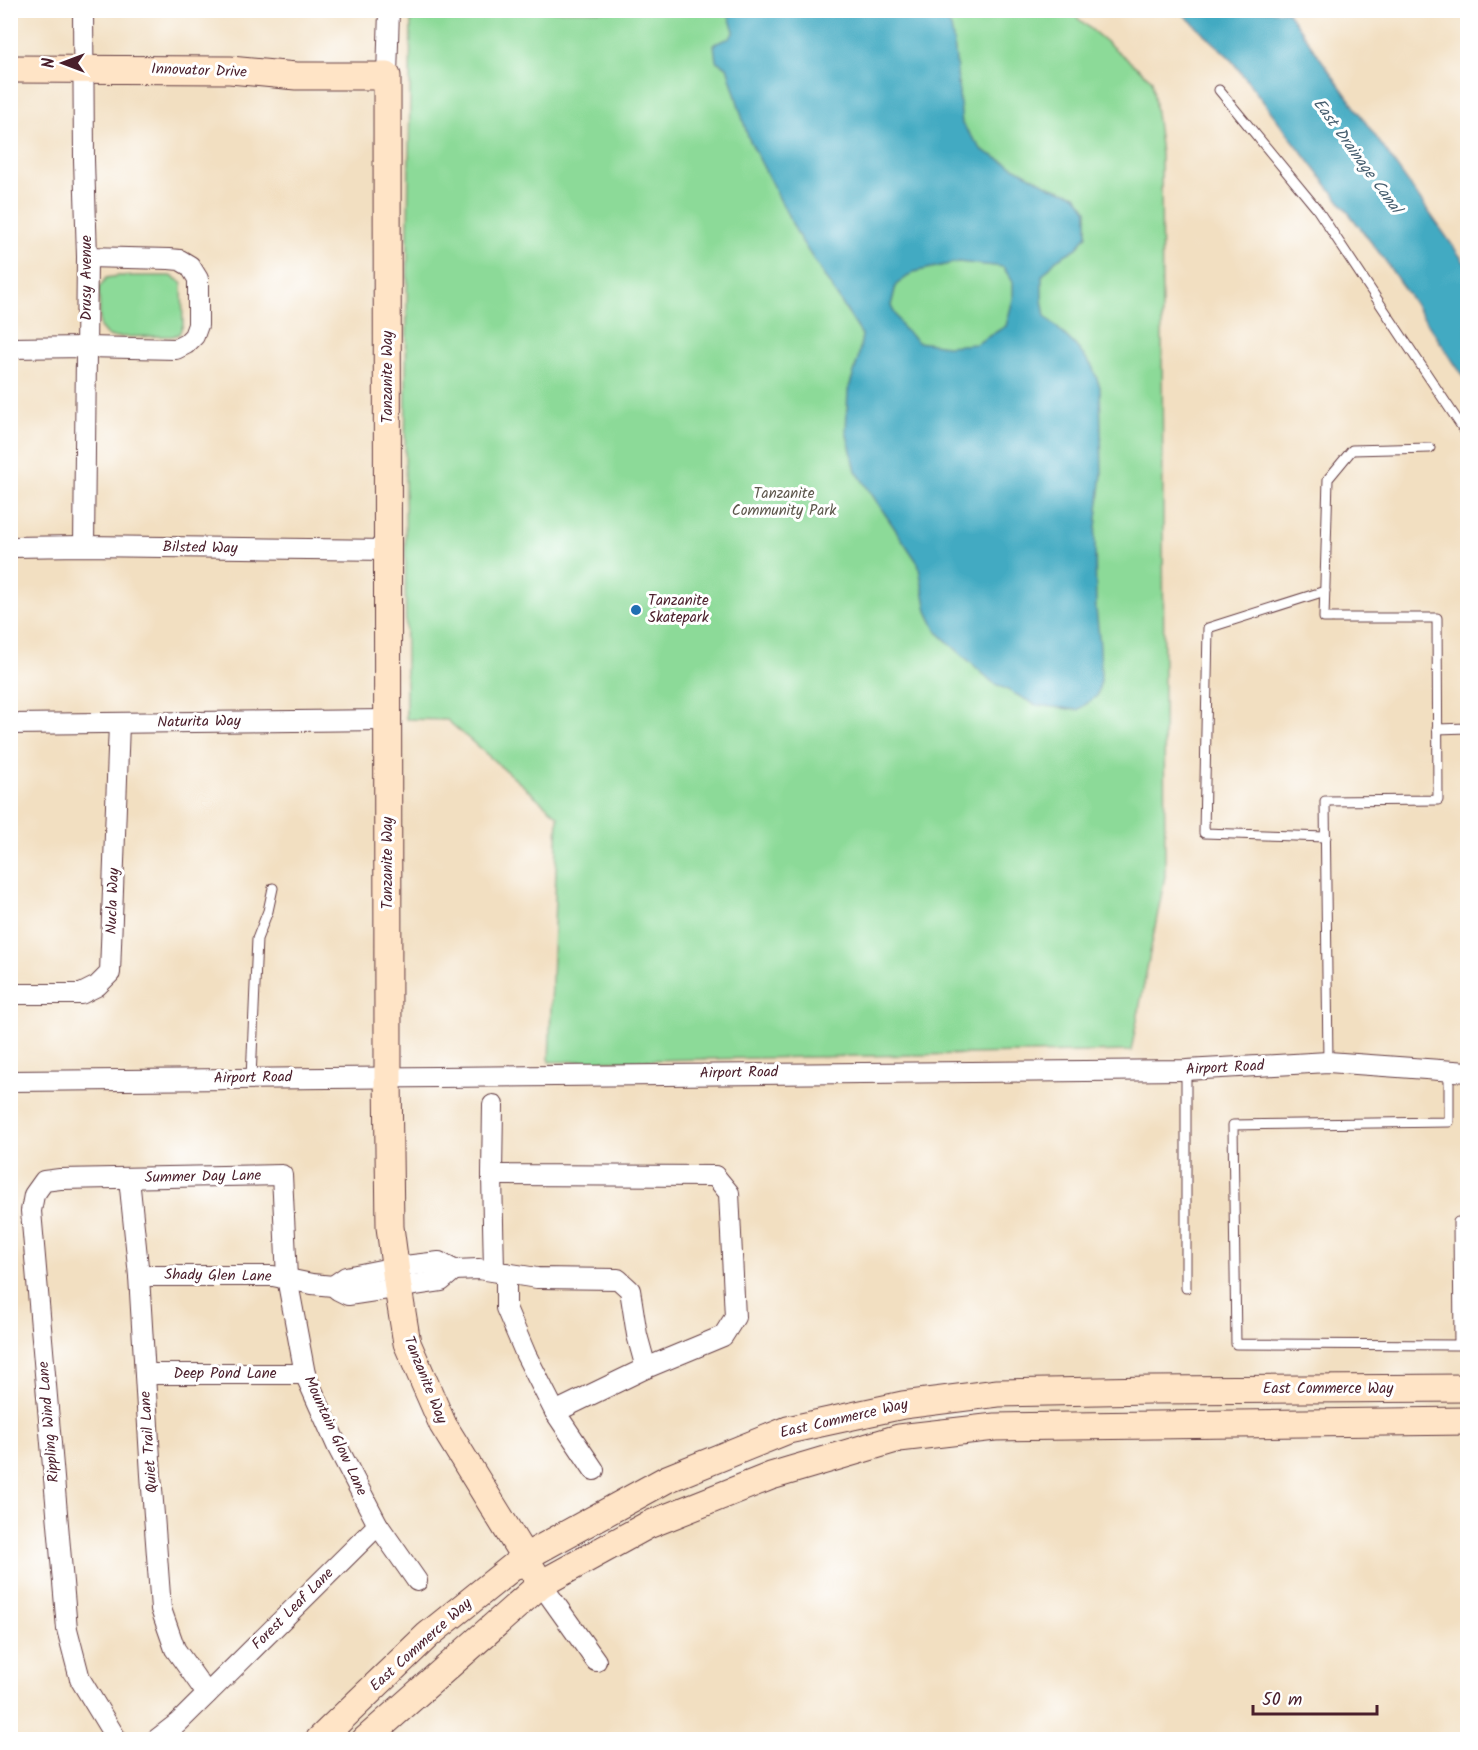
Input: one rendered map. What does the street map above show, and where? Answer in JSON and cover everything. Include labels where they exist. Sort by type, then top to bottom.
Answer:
[{"type":"main road","name":"Innovator Drive","points":[[10,69],[230,70],[296,76],[387,76]]},
{"type":"main road","name":"Tanzanite Way","points":[[387,76],[390,1227],[407,1342],[443,1425],[541,1584]]},
{"type":"main road","name":"East Commerce Way","points":[[319,1740],[428,1635],[525,1557],[667,1479],[788,1430],[903,1405],[998,1393],[1467,1388]]},
{"type":"main road","name":"East Commerce Way","points":[[365,1740],[541,1584],[648,1525],[771,1476],[899,1438],[995,1427],[1467,1421]]},
{"type":"street","name":"Drusy Avenue","points":[[83,10],[87,257],[84,546]]},
{"type":"street","name":"Tanzanite Way","points":[[387,76],[389,10]]},
{"type":"street","points":[[10,348],[176,349],[186,345],[194,336],[198,325],[198,279],[190,266],[180,260],[169,259],[87,257]]},
{"type":"street","name":"Bilsted Way","points":[[10,547],[389,550]]},
{"type":"street","name":"Naturita Way","points":[[10,724],[388,720]]},
{"type":"street","name":"Nucla Way","points":[[10,994],[81,994],[97,986],[110,973],[119,723]]},
{"type":"street","name":"Airport Road","points":[[10,1081],[1186,1070],[1328,1062],[1458,1072]]},
{"type":"street","points":[[493,1105],[492,1175],[500,1272],[506,1308],[526,1355],[555,1412],[594,1470]]},
{"type":"street","name":"Summer Day Lane","points":[[129,1178],[282,1175],[287,1278]]},
{"type":"street","points":[[492,1175],[715,1176],[729,1192],[735,1317],[723,1336],[646,1368],[555,1412]]},
{"type":"street","name":"Quiet Trail Lane","points":[[129,1178],[139,1276],[161,1609],[175,1649],[207,1694]]},
{"type":"street","name":"Rippling Wind Lane","points":[[117,1740],[80,1679],[67,1629],[31,1211],[34,1195],[44,1181],[129,1178]]},
{"type":"street","name":"Shady Glen Lane","points":[[139,1276],[273,1276],[333,1286],[346,1277],[397,1277],[439,1262],[453,1270],[479,1269],[537,1278],[618,1279],[630,1290],[637,1335],[646,1368]]},
{"type":"street","name":"Mountain Glow Lane","points":[[287,1278],[305,1374],[338,1448],[378,1525],[417,1581]]},
{"type":"street","name":"Deep Pond Lane","points":[[145,1374],[305,1374]]},
{"type":"street","name":"Forest Leaf Lane","points":[[207,1694],[378,1525]]},
{"type":"street","name":"Tanzanite Way","points":[[541,1584],[596,1662]]},
{"type":"street","points":[[156,1740],[207,1694]]},
{"type":"lane","points":[[1219,90],[1317,209],[1467,436]]},
{"type":"lane","points":[[1328,1062],[1325,801],[1438,800],[1437,618],[1324,618],[1328,479],[1352,450],[1430,448]]},
{"type":"lane","points":[[1325,591],[1208,628],[1204,833],[1326,837]]},
{"type":"lane","points":[[1437,729],[1467,729]]},
{"type":"lane","points":[[251,1078],[257,939],[268,911],[273,888]]},
{"type":"lane","points":[[1186,1070],[1186,1288]]},
{"type":"lane","points":[[1458,1072],[1449,1122],[1233,1125],[1236,1344],[1459,1345],[1458,1222]]},
{"type":"green space","name":"Tanzanite Community Park","points":[[411,11],[1069,11],[1152,80],[1161,154],[1165,876],[1131,1051],[549,1062],[558,816],[447,720],[406,719],[405,463]]},
{"type":"green space","points":[[171,276],[182,284],[183,325],[179,334],[112,337],[100,327],[99,288],[106,278]]},
{"type":"water","points":[[727,11],[939,11],[951,27],[962,124],[982,150],[1051,187],[1076,195],[1087,210],[1087,235],[1077,248],[1056,260],[1042,276],[1045,316],[1075,345],[1092,366],[1100,387],[1102,474],[1095,537],[1096,609],[1101,680],[1097,696],[1078,710],[1036,705],[992,682],[937,632],[927,611],[918,563],[856,471],[846,431],[848,391],[858,359],[862,335],[799,237],[748,137],[727,67],[716,61],[714,44],[730,38],[734,31]],"holes":[[[958,262],[1003,267],[1013,282],[1013,299],[1006,326],[976,344],[947,346],[918,342],[902,327],[891,306],[896,285],[914,272]]]},
{"type":"water","name":"East Drainage Canal","points":[[1180,11],[1287,11],[1467,266],[1467,382],[1384,259],[1229,57]]},
{"type":"place","name":"Tanzanite Skatepark","points":[[636,610]]}]
